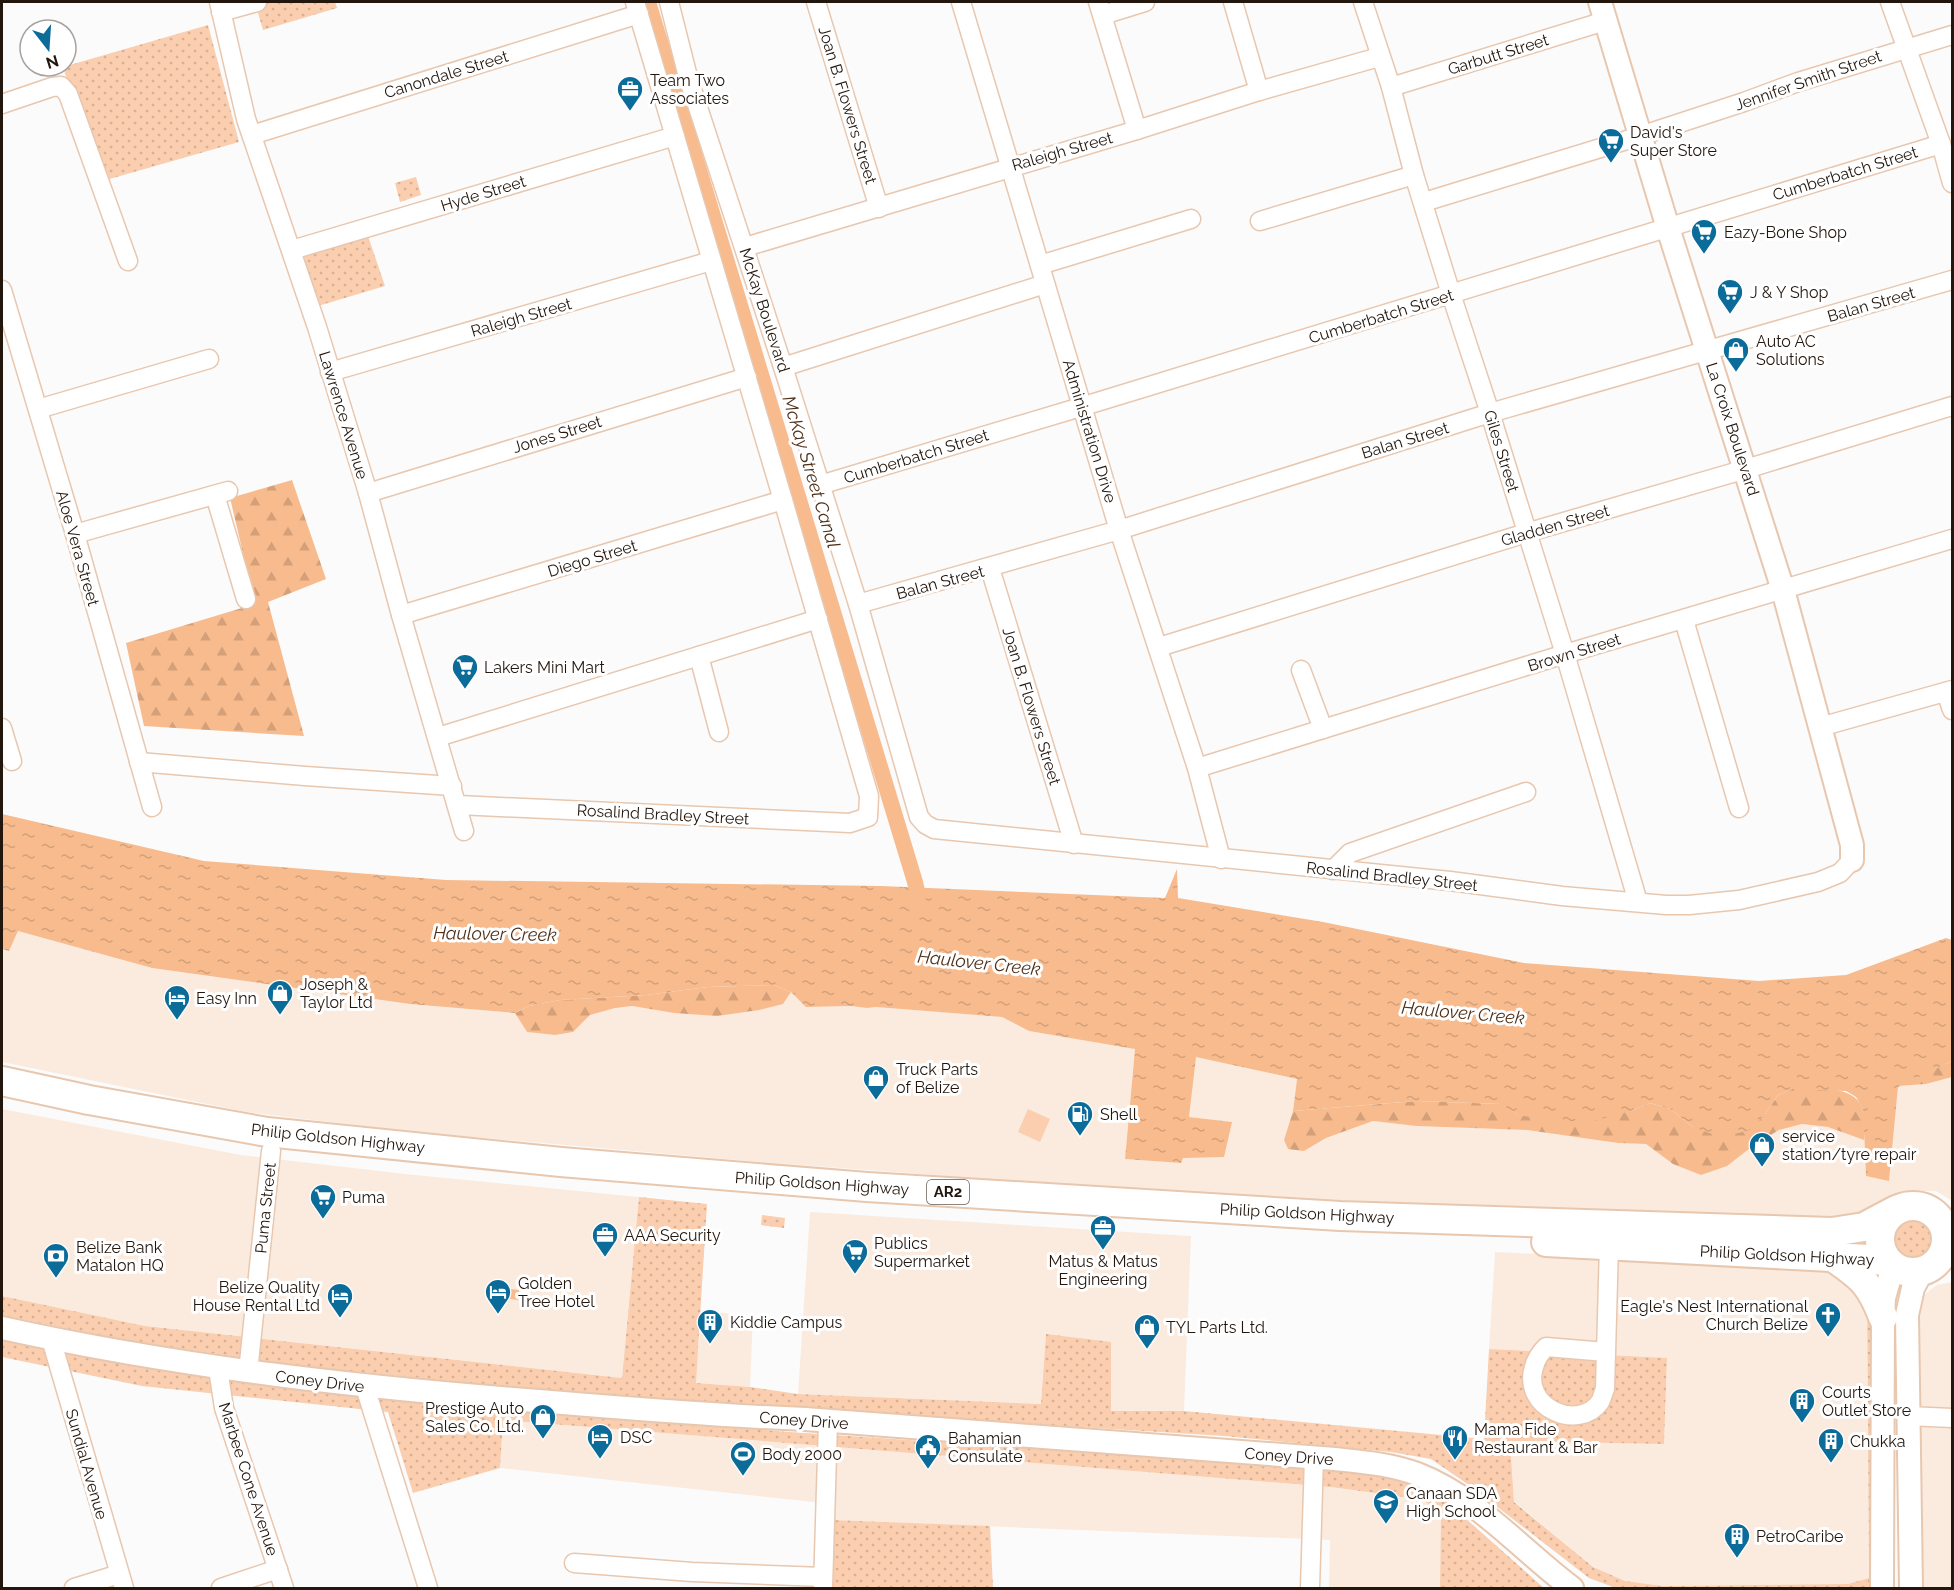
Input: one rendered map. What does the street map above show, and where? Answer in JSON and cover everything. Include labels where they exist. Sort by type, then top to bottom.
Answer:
[{"type":"main road","name":"Philip Goldson Highway","points":[[2,1081],[89,1100],[267,1132],[561,1161],[867,1187],[1340,1216],[1832,1232],[1864,1227],[1896,1210]]},
{"type":"main road","name":"Philip Goldson Highway","points":[[2,1100],[90,1120],[271,1151],[561,1180],[854,1204],[1356,1234],[1868,1259],[1891,1264]]},
{"type":"main road","points":[[1906,1206],[1917,1206],[1928,1209],[1945,1219],[1943,1223],[1947,1242],[1935,1267],[1902,1270],[1891,1264],[1880,1244],[1880,1234],[1883,1225],[1896,1210],[1906,1206]]},
{"type":"main road","points":[[1834,1258],[1862,1279],[1871,1290],[1883,1317]]},
{"type":"street","points":[[220,7],[257,2]]},
{"type":"street","name":"McKay Boulevard","points":[[669,2],[688,77],[745,247],[858,604],[919,817],[925,824]]},
{"type":"street","name":"Joan B. Flowers Street","points":[[816,2],[879,208]]},
{"type":"street","name":"Administration Drive","points":[[961,2],[1084,406],[1119,530],[1197,768],[1221,859]]},
{"type":"street","points":[[1137,130],[1100,8],[1145,2]]},
{"type":"street","points":[[1233,2],[1259,91]]},
{"type":"street","name":"Giles Street","points":[[1363,2],[1379,57],[1391,87],[1414,175],[1565,654],[1638,902]]},
{"type":"street","points":[[1890,2],[1953,183]]},
{"type":"street","name":"Lawrence Avenue","points":[[220,7],[246,119],[292,250],[368,493],[464,831]]},
{"type":"street","name":"Garbutt Street","points":[[1391,87],[1602,7]]},
{"type":"street","name":"La Croix Boulevard","points":[[1602,7],[1668,228],[1783,590],[1852,845],[1852,860]]},
{"type":"street","points":[[438,737],[818,620],[637,8]]},
{"type":"street","name":"Canondale Street","points":[[252,135],[637,8]]},
{"type":"street","name":"Jennifer Smith Street","points":[[1424,202],[1640,136],[1798,82],[1953,35]]},
{"type":"street","name":"Raleigh Street","points":[[745,247],[879,208],[1010,166],[1137,130],[1259,91],[1379,57]]},
{"type":"street","points":[[2,104],[52,87],[61,86],[68,94],[128,261]]},
{"type":"street","name":"Hyde Street","points":[[292,250],[675,136]]},
{"type":"street","name":"Cumberbatch Street","points":[[820,485],[1941,144]]},
{"type":"street","points":[[1260,222],[1414,175]]},
{"type":"street","points":[[1040,266],[1191,219]]},
{"type":"street","name":"Raleigh Street","points":[[330,372],[711,261]]},
{"type":"street","name":"Balan Street","points":[[858,604],[1119,530],[1490,413],[1953,280]]},
{"type":"street","points":[[783,367],[1045,284]]},
{"type":"street","name":"Aloe Vera Street","points":[[2,291],[75,534],[152,807]]},
{"type":"street","points":[[38,409],[209,358]]},
{"type":"street","name":"Jones Street","points":[[368,493],[747,377]]},
{"type":"street","name":"Gladden Street","points":[[1159,647],[1526,533],[1953,406]]},
{"type":"street","points":[[75,534],[222,493],[246,599]]},
{"type":"street","name":"Diego Street","points":[[401,615],[783,500]]},
{"type":"street","name":"Brown Street","points":[[1197,768],[1565,654],[1953,539]]},
{"type":"street","name":"Joan B. Flowers Street","points":[[990,568],[1074,844]]},
{"type":"street","name":"Rosalind Bradley Street","points":[[458,805],[850,823],[868,817],[869,796],[818,620]]},
{"type":"street","points":[[1684,620],[1739,808]]},
{"type":"street","points":[[699,656],[719,732]]},
{"type":"street","points":[[1300,670],[1323,729]]},
{"type":"street","points":[[1820,727],[1949,691],[1953,710]]},
{"type":"street","points":[[2,728],[12,761]]},
{"type":"street","points":[[140,762],[452,786]]},
{"type":"street","points":[[1333,870],[1350,853],[1526,792]]},
{"type":"street","name":"Rosalind Bradley Street","points":[[925,824],[934,829],[1450,881],[1562,896],[1689,905],[1739,900],[1831,878],[1847,868],[1852,860]]},
{"type":"street","name":"Puma Street","points":[[248,1372],[271,1151]]},
{"type":"street","points":[[1606,1352],[1546,1347],[1540,1352],[1531,1377],[1533,1393],[1554,1412],[1574,1416],[1589,1411],[1600,1402],[1605,1389],[1609,1245]]},
{"type":"street","points":[[1882,1588],[1883,1317],[1884,1298],[1891,1264]]},
{"type":"street","points":[[1911,1588],[1907,1315],[1912,1288],[1935,1267]]},
{"type":"street","name":"Coney Drive","points":[[2,1328],[135,1356],[365,1387],[1314,1457],[1386,1465],[1440,1484],[1468,1503],[1572,1588]]},
{"type":"street","name":"Sundial Avenue","points":[[51,1339],[122,1581]]},
{"type":"street","name":"Marbee Cone Avenue","points":[[218,1369],[224,1408],[284,1588]]},
{"type":"street","points":[[365,1387],[428,1588]]},
{"type":"street","points":[[1908,1416],[1953,1418]]},
{"type":"street","points":[[574,1563],[692,1580],[823,1583],[828,1422]]},
{"type":"street","points":[[1310,1588],[1314,1457]]},
{"type":"street","points":[[221,1588],[278,1569]]},
{"type":"street","points":[[74,1588],[122,1581]]},
{"type":"shaded area","points":[[270,2],[335,2],[337,8],[263,30],[256,6]]},
{"type":"shaded area","points":[[208,25],[239,142],[99,182],[66,78],[78,78],[78,63]]},
{"type":"shaded area","points":[[416,177],[421,195],[400,202],[395,183]]},
{"type":"shaded area","points":[[368,236],[385,286],[318,306],[304,257]]},
{"type":"shaded area","points":[[18,931],[152,968],[410,1004],[515,1013],[527,1032],[555,1035],[573,1032],[590,1015],[615,1008],[632,1006],[674,1013],[783,1004],[791,992],[807,1007],[876,1007],[1002,1017],[1029,1031],[1135,1048],[1125,1159],[1180,1163],[1183,1158],[1232,1122],[1189,1117],[1195,1056],[1297,1079],[1293,1111],[1284,1140],[1304,1151],[1326,1138],[1373,1121],[1416,1126],[1527,1130],[1618,1143],[1646,1144],[1673,1164],[1754,1145],[1779,1130],[1802,1124],[1828,1127],[1864,1140],[1866,1176],[1889,1180],[1898,1086],[1926,1084],[1952,1077],[1952,1201],[1936,1191],[1920,1191],[1908,1194],[1889,1206],[1848,1219],[1419,1207],[1051,1184],[748,1161],[404,1131],[246,1112],[2,1062],[2,949],[9,951]]},
{"type":"shaded area","points":[[2,1109],[241,1155],[639,1197],[622,1378],[145,1326],[2,1296]]},
{"type":"shaded area","points":[[1028,1109],[1050,1119],[1040,1142],[1018,1132]]},
{"type":"shaded area","points":[[639,1197],[707,1204],[696,1383],[750,1387],[798,1394],[1041,1404],[1046,1334],[1111,1342],[1111,1411],[1184,1411],[1484,1439],[1489,1349],[1667,1358],[1664,1444],[1510,1441],[1514,1502],[1593,1567],[1625,1581],[1663,1586],[1848,1584],[1869,1578],[1867,1290],[1873,1308],[1874,1588],[1616,1588],[1589,1578],[1469,1485],[1431,1459],[1391,1452],[1224,1436],[789,1409],[490,1385],[290,1365],[118,1339],[2,1315],[2,1296],[145,1326],[622,1378]]},
{"type":"shaded area","points":[[810,1212],[1191,1236],[1184,1411],[1110,1411],[1046,1334],[1041,1404],[798,1394]]},
{"type":"shaded area","points":[[762,1215],[785,1218],[784,1228],[761,1225]]},
{"type":"shaded area","points":[[1916,1217],[1924,1218],[1931,1223],[1936,1230],[1936,1246],[1931,1253],[1924,1258],[1916,1259],[1908,1258],[1901,1253],[1896,1246],[1895,1238],[1896,1230],[1901,1223],[1908,1218]]},
{"type":"shaded area","points":[[1495,1252],[1833,1267],[1867,1290],[1869,1578],[1848,1584],[1663,1586],[1625,1581],[1593,1567],[1514,1501],[1510,1440],[1664,1444],[1667,1358],[1489,1349]]},
{"type":"shaded area","points":[[1952,1282],[1952,1588],[1920,1588],[1919,1322],[1924,1295],[1937,1285]]},
{"type":"shaded area","points":[[702,1310],[753,1317],[750,1387],[695,1383]]},
{"type":"shaded area","points":[[2,1336],[489,1406],[789,1432],[1225,1461],[1364,1473],[1420,1484],[1455,1509],[1544,1588],[1440,1588],[1441,1510],[1419,1499],[1331,1487],[503,1420],[500,1468],[413,1493],[388,1412],[142,1386],[2,1357]]},
{"type":"shaded area","points":[[503,1420],[1331,1487],[1419,1499],[1441,1510],[1440,1588],[1329,1588],[1330,1540],[832,1520],[832,1504],[500,1468]]},
{"type":"shaded area","points":[[832,1520],[990,1526],[993,1588],[830,1588]]},
{"type":"green space","points":[[292,480],[326,579],[268,602],[304,736],[144,726],[126,643],[255,604],[230,498]]},
{"type":"green space","points":[[773,985],[791,992],[783,1004],[717,1016],[674,1013],[632,1006],[615,1008],[590,1015],[573,1032],[555,1035],[527,1032],[515,1013],[529,1006],[560,1000],[646,995],[708,987]]},
{"type":"green space","points":[[1952,1061],[1952,1077],[1926,1084],[1898,1086]]},
{"type":"green space","points":[[1792,1089],[1831,1089],[1850,1094],[1862,1107],[1864,1140],[1828,1127],[1802,1124],[1779,1130],[1754,1145],[1727,1166],[1701,1175],[1673,1164],[1646,1144],[1618,1143],[1527,1130],[1416,1126],[1373,1121],[1326,1138],[1304,1151],[1288,1149],[1284,1140],[1293,1111],[1416,1101],[1502,1104],[1518,1115],[1631,1111],[1650,1103],[1670,1109],[1693,1127],[1765,1114],[1778,1095]]},
{"type":"water","name":"Haulover Creek","points":[[2,814],[204,861],[446,880],[881,886],[1165,898],[1177,869],[1178,898],[1323,922],[1524,963],[1759,981],[1846,975],[1946,938],[1952,940],[1952,1061],[1898,1087],[1889,1181],[1866,1176],[1863,1109],[1856,1097],[1846,1091],[1792,1089],[1778,1095],[1750,1130],[1731,1135],[1709,1133],[1693,1127],[1670,1109],[1650,1103],[1631,1111],[1578,1125],[1518,1115],[1501,1104],[1416,1101],[1293,1111],[1297,1079],[1196,1057],[1189,1117],[1232,1122],[1224,1157],[1183,1158],[1181,1163],[1125,1159],[1135,1049],[1029,1031],[1002,1017],[876,1007],[806,1007],[791,992],[773,985],[708,987],[646,995],[560,1000],[529,1006],[515,1013],[410,1004],[152,968],[18,931],[9,951],[2,949]]},
{"type":"water","points":[[503,1288],[519,1290],[518,1300],[502,1298]]},
{"type":"waterway","name":"McKay Street Canal","points":[[648,2],[915,882],[918,896],[917,909]]},
{"type":"place","name":"Team Two Associates","points":[[630,112]]},
{"type":"place","name":"David's Super Store","points":[[1611,164]]},
{"type":"place","name":"Eazy-Bone Shop","points":[[1704,255]]},
{"type":"place","name":"J & Y Shop","points":[[1730,315]]},
{"type":"place","name":"Auto AC Solutions","points":[[1736,373]]},
{"type":"place","name":"Lakers Mini Mart","points":[[465,690]]},
{"type":"place","name":"Joseph & Taylor Ltd","points":[[280,1016]]},
{"type":"place","name":"Easy Inn","points":[[177,1021]]},
{"type":"place","name":"Truck Parts of Belize","points":[[876,1101]]},
{"type":"place","name":"Shell","points":[[1080,1137]]},
{"type":"place","name":"service station/tyre repair","points":[[1762,1168]]},
{"type":"place","name":"Puma","points":[[323,1220]]},
{"type":"place","name":"Matus & Matus Engineering","points":[[1103,1251]]},
{"type":"place","name":"AAA Security","points":[[605,1258]]},
{"type":"place","name":"Publics Supermarket","points":[[855,1275]]},
{"type":"place","name":"Belize Bank Matalon HQ","points":[[56,1279]]},
{"type":"place","name":"Golden Tree Hotel","points":[[498,1315]]},
{"type":"place","name":"Belize Quality House Rental Ltd","points":[[340,1319]]},
{"type":"place","name":"Eagle's Nest International Church Belize","points":[[1828,1338]]},
{"type":"place","name":"Kiddie Campus","points":[[710,1345]]},
{"type":"place","name":"TYL Parts Ltd.","points":[[1147,1350]]},
{"type":"place","name":"Courts Outlet Store","points":[[1802,1424]]},
{"type":"place","name":"Prestige Auto Sales Co. Ltd.","points":[[543,1440]]},
{"type":"place","name":"DSC","points":[[600,1460]]},
{"type":"place","name":"Mama Fide Restaurant & Bar","points":[[1455,1461]]},
{"type":"place","name":"Chukka","points":[[1831,1464]]},
{"type":"place","name":"Bahamian Consulate","points":[[928,1470]]},
{"type":"place","name":"Body 2000","points":[[743,1477]]},
{"type":"place","name":"Canaan SDA High School","points":[[1386,1525]]},
{"type":"place","name":"PetroCaribe","points":[[1737,1559]]}]
